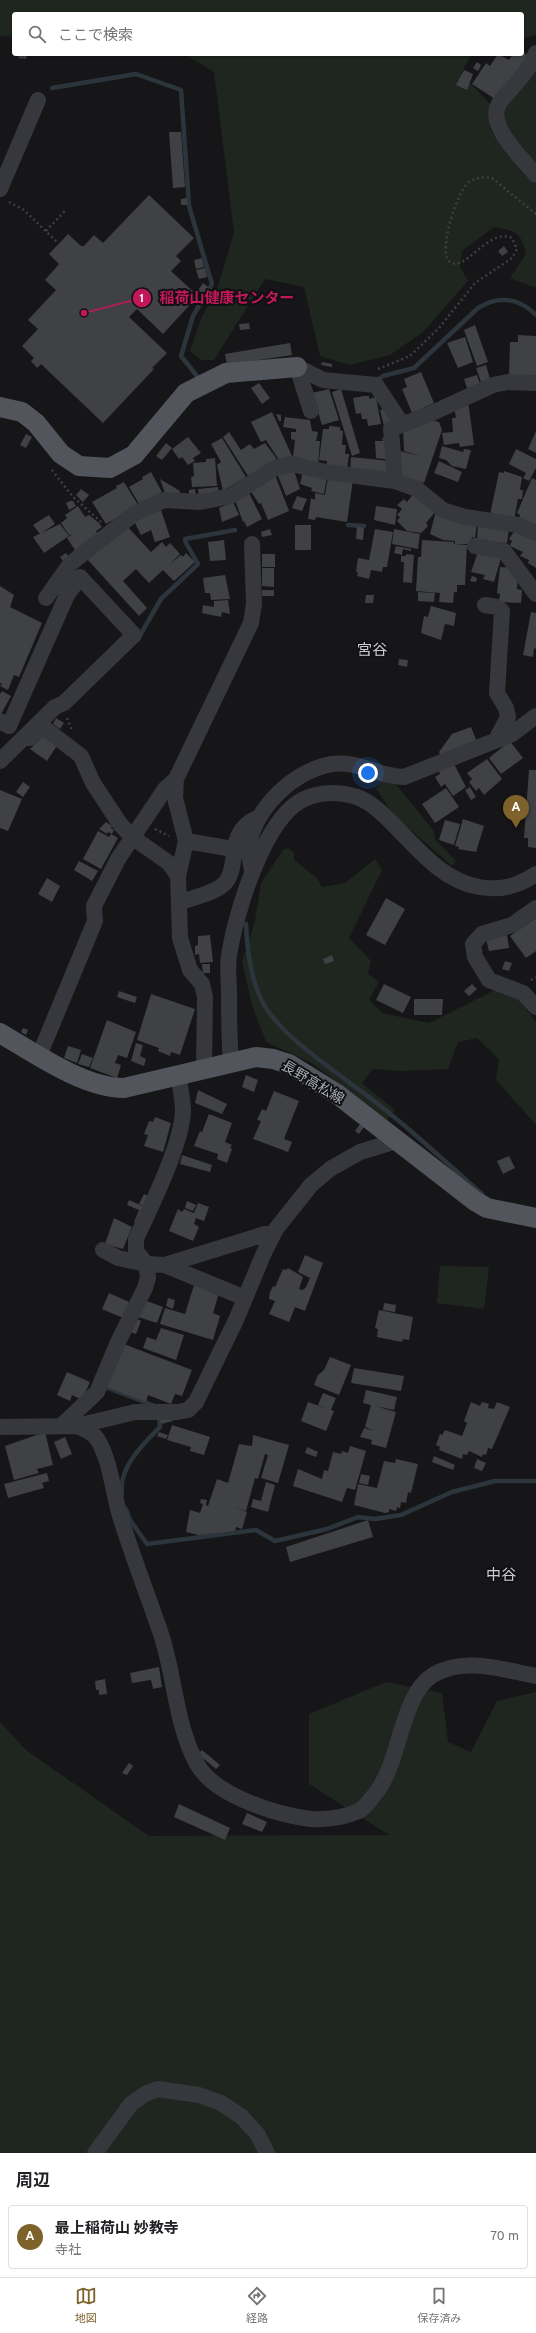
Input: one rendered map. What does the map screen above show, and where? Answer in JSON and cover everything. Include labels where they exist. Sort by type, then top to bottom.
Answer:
[{"type":"main road","points":[[0,407],[6,407],[26,415],[36,423],[61,454],[79,466],[110,468],[134,455],[186,393],[226,373],[297,367]]},
{"type":"main road","name":"長野高松線","points":[[0,1033],[61,1070],[112,1088],[124,1088],[256,1057],[273,1059],[289,1064],[337,1094],[475,1201],[487,1208],[536,1218]]},
{"type":"street","points":[[536,53],[529,70],[499,104],[496,117],[503,136],[536,175]]},
{"type":"street","points":[[3,195],[38,100]]},
{"type":"street","points":[[297,367],[311,411]]},
{"type":"street","points":[[297,367],[323,380],[376,385],[402,424]]},
{"type":"street","points":[[395,481],[391,428],[430,414],[493,385],[508,382],[536,383]]},
{"type":"street","points":[[46,598],[70,564],[134,514],[164,500],[200,502],[231,496],[275,468],[292,464],[326,472],[395,481],[417,489],[443,510],[465,517],[518,525],[536,533]]},
{"type":"street","points":[[204,1069],[206,997],[202,984],[190,970],[180,938],[181,902],[178,876],[186,842],[175,798],[176,779],[251,624],[254,604],[252,544]]},
{"type":"street","points":[[475,546],[504,551],[536,594]]},
{"type":"street","points":[[0,721],[9,726],[67,595],[80,577],[134,635],[61,704],[38,723],[2,763]]},
{"type":"street","points":[[485,605],[497,607],[502,611],[497,693],[506,708],[508,717],[496,740]]},
{"type":"street","points":[[252,870],[249,849],[252,836],[260,817],[273,798],[290,782],[303,774],[332,764],[350,764],[392,777],[404,777],[512,734],[536,716]]},
{"type":"street","points":[[2,763],[37,731],[43,729],[47,730],[80,756],[93,783],[120,824],[132,837],[169,863],[178,876]]},
{"type":"street","points":[[39,1056],[95,921],[94,906],[118,859],[132,837],[164,789],[176,779]]},
{"type":"street","points":[[231,1062],[229,958],[232,936],[252,870],[264,845],[288,812],[300,801],[317,794],[336,792],[359,798],[381,813],[444,874],[464,884],[489,889],[510,887],[536,874]]},
{"type":"street","points":[[181,902],[220,887],[227,880],[233,849],[250,821],[260,817]]},
{"type":"street","points":[[186,842],[233,849]]},
{"type":"street","points":[[536,908],[512,925],[482,934],[473,944],[472,950],[488,980],[523,993],[536,1007]]},
{"type":"street","points":[[60,1426],[98,1392],[118,1342],[145,1288],[148,1278],[146,1264],[136,1251],[136,1239],[180,1134],[183,1106],[178,1075]]},
{"type":"street","points":[[0,1427],[77,1426],[135,1412],[188,1410],[196,1402],[245,1298],[272,1235],[311,1185],[330,1169],[360,1152],[396,1141]]},
{"type":"street","points":[[165,1265],[265,1234],[272,1235]]},
{"type":"street","points":[[103,1250],[118,1258],[146,1264],[165,1265],[245,1298]]},
{"type":"street","points":[[77,1426],[89,1431],[99,1441],[120,1517],[162,1637],[189,1749],[199,1767],[220,1787],[263,1807],[311,1819],[334,1818],[361,1810],[379,1788],[396,1752],[413,1698],[422,1683],[450,1667],[464,1666],[492,1667],[536,1676]]},
{"type":"street","points":[[95,2153],[131,2104],[145,2094],[158,2089],[199,2095],[221,2103],[242,2117],[258,2135],[267,2153]]},
{"type":"path","points":[[376,370],[410,356],[439,328],[475,283],[512,258],[517,249],[512,238],[504,234],[496,236],[462,263],[454,264],[448,261],[445,256],[444,245],[459,194],[467,184],[475,178],[492,178],[536,214]]},
{"type":"path","points":[[3,195],[24,210],[58,244]]},
{"type":"path","points":[[46,231],[65,211]]},
{"type":"path","points":[[61,704],[73,732]]},
{"type":"path","points":[[143,820],[174,839],[186,842]]},
{"type":"shaded area","points":[[0,0],[536,0],[536,35],[524,38],[524,12],[12,12],[12,37],[0,36]]},
{"type":"shaded area","points":[[188,56],[471,56],[461,73],[490,104],[491,131],[536,185],[536,288],[510,278],[526,254],[524,246],[516,233],[494,227],[462,251],[460,267],[468,281],[423,332],[390,355],[349,365],[320,356],[304,287],[265,279],[214,360],[201,360],[190,351],[200,321],[218,286],[234,233],[214,72]]},
{"type":"shaded area","points":[[536,70],[536,167],[512,139],[503,122],[501,114],[503,107],[509,98]]},
{"type":"shaded area","points":[[389,781],[395,783],[434,831],[435,839],[456,861],[452,866],[395,816],[376,789],[381,782]]},
{"type":"shaded area","points":[[288,848],[294,853],[294,860],[317,878],[322,887],[345,883],[375,859],[382,870],[349,938],[371,961],[368,974],[379,982],[369,1000],[382,1013],[429,1023],[497,989],[518,998],[536,1022],[536,1125],[496,1080],[499,1059],[477,1038],[458,1042],[448,1069],[400,1071],[373,1069],[362,1083],[395,1110],[387,1120],[312,1063],[266,1042],[252,1005],[242,962],[255,921],[261,883],[283,850]]},
{"type":"shaded area","points":[[440,1266],[489,1267],[484,1309],[437,1303]]},
{"type":"shaded area","points":[[386,1682],[442,1693],[448,1742],[471,1752],[497,1701],[536,1692],[536,2153],[0,2153],[0,1722],[26,1750],[149,1836],[389,1835],[309,1784],[309,1714]]},
{"type":"building","points":[[524,53],[529,56],[495,99],[472,84],[486,63],[490,66],[497,56],[502,56],[509,60],[512,56],[524,56]]},
{"type":"building","points":[[18,56],[27,56],[26,59],[18,58]]},
{"type":"building","points":[[477,62],[481,65],[478,71],[473,68]]},
{"type":"building","points":[[464,70],[473,74],[467,90],[456,85]]},
{"type":"building","points":[[169,132],[181,132],[185,187],[173,188]]},
{"type":"building","points":[[149,195],[194,238],[176,256],[181,261],[171,271],[198,296],[163,334],[137,309],[129,317],[167,353],[152,368],[154,369],[103,423],[41,364],[37,368],[31,361],[34,358],[22,346],[38,329],[28,320],[56,290],[45,280],[59,264],[49,254],[68,234],[81,246],[84,246],[94,235],[103,243]]},
{"type":"building","points":[[187,198],[187,205],[181,205],[181,199]]},
{"type":"building","points":[[504,246],[508,252],[502,256],[498,251]]},
{"type":"building","points":[[202,258],[204,267],[196,269],[194,260]]},
{"type":"building","points":[[205,268],[207,277],[199,279],[196,270]]},
{"type":"building","points":[[203,283],[208,287],[203,296],[197,292]]},
{"type":"building","points":[[249,323],[250,329],[240,330],[239,324]]},
{"type":"building","points":[[475,325],[488,362],[477,366],[464,330]]},
{"type":"building","points":[[518,335],[536,336],[536,377],[509,376],[510,342],[518,342]]},
{"type":"building","points":[[465,337],[473,362],[458,368],[447,343]]},
{"type":"building","points":[[290,343],[292,355],[227,365],[225,354]]},
{"type":"building","points":[[322,362],[332,364],[332,367],[321,365]]},
{"type":"building","points":[[486,365],[490,379],[481,382],[476,368]]},
{"type":"building","points":[[421,372],[434,403],[412,413],[402,389],[407,387],[404,379]]},
{"type":"building","points":[[477,375],[481,387],[468,391],[464,379]]},
{"type":"building","points":[[259,383],[270,398],[262,404],[251,388]]},
{"type":"building","points":[[329,389],[339,420],[322,425],[312,393]]},
{"type":"building","points":[[341,389],[360,453],[352,456],[332,392]]},
{"type":"building","points":[[369,396],[369,399],[376,397],[381,424],[368,426],[367,419],[362,419],[361,413],[356,414],[353,398]]},
{"type":"building","points":[[468,401],[474,445],[460,447],[459,443],[444,445],[442,433],[453,432],[452,418],[456,418],[454,407]]},
{"type":"building","points":[[387,408],[391,424],[384,426],[380,410]]},
{"type":"building","points":[[272,412],[292,456],[279,460],[266,440],[261,442],[251,422]]},
{"type":"building","points":[[276,414],[281,415],[281,421],[279,421]]},
{"type":"building","points":[[285,417],[310,420],[312,431],[318,432],[316,441],[320,441],[318,465],[326,467],[327,461],[319,460],[323,429],[329,429],[329,426],[340,427],[340,430],[343,431],[342,445],[346,445],[345,454],[349,454],[347,470],[353,480],[347,522],[316,517],[315,520],[308,519],[311,498],[315,500],[315,493],[325,495],[328,477],[293,467],[300,489],[286,496],[277,473],[275,475],[289,511],[268,520],[261,503],[259,504],[250,490],[293,457],[295,440],[291,439],[291,432],[296,432],[296,429],[283,427]]},
{"type":"building","points":[[428,419],[439,422],[442,430],[424,483],[398,476],[396,450],[420,456],[404,451],[403,428]]},
{"type":"building","points":[[536,431],[536,453],[528,449]]},
{"type":"building","points":[[229,432],[241,450],[250,444],[254,449],[265,443],[277,459],[248,476],[223,437]]},
{"type":"building","points":[[26,434],[32,437],[26,448],[20,445]]},
{"type":"building","points":[[188,437],[201,453],[193,458],[195,461],[188,465],[182,457],[179,459],[172,449]]},
{"type":"building","points":[[388,437],[391,460],[376,458],[375,441],[383,441],[382,438]]},
{"type":"building","points":[[222,438],[246,477],[223,491],[217,465],[221,462],[211,444]]},
{"type":"building","points":[[166,443],[172,448],[162,460],[156,456]]},
{"type":"building","points":[[442,446],[463,452],[464,449],[471,450],[466,469],[452,466],[446,460],[439,458]]},
{"type":"building","points":[[516,449],[536,459],[536,468],[529,481],[523,478],[526,473],[509,464]]},
{"type":"building","points":[[351,457],[390,461],[390,476],[350,471]]},
{"type":"building","points":[[215,458],[217,486],[192,487],[191,477],[194,476],[193,463],[206,462],[206,459]]},
{"type":"building","points":[[439,461],[462,472],[458,482],[434,473]]},
{"type":"building","points":[[303,471],[327,477],[324,494],[311,491],[312,488],[300,484]]},
{"type":"building","points":[[504,471],[522,477],[520,490],[523,490],[522,499],[518,499],[514,520],[490,515],[499,472],[504,473]]},
{"type":"building","points":[[151,472],[162,492],[139,504],[129,487],[143,479],[142,477]]},
{"type":"building","points":[[532,478],[536,480],[536,525],[519,518],[520,515],[517,513]]},
{"type":"building","points":[[160,479],[180,491],[180,506],[166,496]]},
{"type":"building","points":[[124,482],[138,505],[106,524],[92,502],[117,488],[116,486]]},
{"type":"building","points":[[218,487],[219,496],[199,498],[198,489]]},
{"type":"building","points":[[81,489],[89,495],[83,502],[76,495]]},
{"type":"building","points":[[195,489],[196,498],[189,499],[189,490]]},
{"type":"building","points":[[163,492],[164,506],[125,524],[151,552],[162,542],[166,547],[170,543],[180,554],[170,564],[181,555],[183,557],[186,553],[195,562],[174,581],[163,570],[149,583],[136,569],[123,581],[147,608],[139,616],[87,559],[75,558],[73,551],[75,550],[67,538],[72,534],[69,535],[61,523],[67,518],[65,515],[78,506],[85,517],[89,515],[102,527],[96,531],[98,534],[107,525]]},
{"type":"building","points":[[415,492],[446,503],[477,523],[475,538],[472,537],[471,544],[455,544],[455,541],[443,540],[430,534],[436,511],[426,523],[428,526],[421,533],[407,531],[397,521],[400,517],[397,515],[402,509],[397,505],[404,499],[407,502]]},
{"type":"building","points":[[249,493],[262,519],[247,527],[244,521],[243,522],[235,500]]},
{"type":"building","points":[[297,496],[307,499],[302,511],[292,508]]},
{"type":"building","points":[[73,501],[76,506],[69,510],[66,503]]},
{"type":"building","points":[[233,502],[239,515],[222,522],[219,508]]},
{"type":"building","points":[[376,506],[397,509],[395,525],[374,520]]},
{"type":"building","points":[[160,507],[170,537],[155,542],[151,530],[141,535],[133,519]]},
{"type":"building","points":[[49,515],[55,524],[40,534],[33,525]]},
{"type":"building","points":[[60,524],[69,536],[44,553],[33,537]]},
{"type":"building","points":[[478,524],[509,527],[507,543],[477,541]]},
{"type":"building","points":[[295,525],[311,525],[311,550],[295,550]]},
{"type":"building","points":[[357,527],[364,528],[363,540],[356,539]]},
{"type":"building","points":[[517,527],[536,536],[536,568],[528,563],[529,560],[520,556],[523,552],[510,546],[512,541],[509,539]]},
{"type":"building","points":[[270,529],[272,535],[262,537],[261,532]]},
{"type":"building","points":[[375,529],[393,532],[387,567],[383,567],[382,572],[371,570],[369,579],[357,576],[358,572],[356,572],[358,558],[369,560]]},
{"type":"building","points":[[394,529],[420,534],[418,549],[392,544]]},
{"type":"building","points":[[224,540],[226,560],[210,561],[208,542]]},
{"type":"building","points":[[422,540],[454,542],[454,544],[467,545],[465,585],[457,585],[457,592],[454,592],[453,603],[439,602],[440,593],[416,591],[418,557],[421,557]]},
{"type":"building","points":[[396,546],[411,549],[411,551],[403,549],[402,555],[394,553]]},
{"type":"building","points":[[478,552],[501,558],[494,582],[483,579],[485,575],[471,572]]},
{"type":"building","points":[[66,553],[69,557],[63,561],[60,557]]},
{"type":"building","points":[[262,554],[275,554],[275,567],[262,567]]},
{"type":"building","points":[[406,554],[414,555],[412,583],[403,582],[404,562],[401,562],[401,556],[406,556]]},
{"type":"building","points":[[500,567],[512,568],[518,575],[517,589],[522,590],[521,603],[499,602],[500,594],[497,593]]},
{"type":"building","points":[[262,568],[274,568],[274,587],[262,586]]},
{"type":"building","points":[[225,575],[230,599],[211,600],[210,593],[205,593],[203,578]]},
{"type":"building","points":[[472,576],[477,578],[476,582],[470,581]]},
{"type":"building","points":[[0,586],[14,595],[10,607],[42,623],[19,677],[14,675],[8,690],[0,686],[2,684],[0,683]]},
{"type":"building","points":[[262,590],[274,590],[274,596],[262,596]]},
{"type":"building","points":[[418,592],[435,593],[434,602],[418,601]]},
{"type":"building","points":[[366,595],[374,595],[373,603],[365,603]]},
{"type":"building","points":[[228,600],[230,614],[222,612],[221,617],[202,613],[203,605],[214,607],[214,601]]},
{"type":"building","points":[[431,606],[456,613],[454,626],[445,624],[441,640],[421,633],[424,616],[428,617]]},
{"type":"building","points":[[531,612],[536,613],[536,649],[534,648],[533,657],[523,655]]},
{"type":"building","points":[[399,659],[408,660],[407,667],[398,665]]},
{"type":"building","points":[[2,691],[11,696],[0,716],[0,694]]},
{"type":"building","points":[[56,718],[64,723],[60,729],[53,724]]},
{"type":"building","points":[[471,727],[477,742],[441,757],[439,752],[452,734]]},
{"type":"building","points":[[45,734],[58,744],[47,761],[30,749]]},
{"type":"building","points":[[510,741],[523,758],[501,774],[489,758]]},
{"type":"building","points":[[487,759],[502,779],[484,795],[479,788],[476,791],[469,782],[472,779],[467,773]]},
{"type":"building","points":[[453,762],[466,787],[453,796],[445,784],[441,787],[435,777],[440,774],[439,771]]},
{"type":"building","points":[[529,770],[536,770],[536,848],[528,847],[528,838],[524,838]]},
{"type":"building","points":[[23,782],[30,787],[23,797],[16,792]]},
{"type":"building","points":[[470,787],[476,797],[471,800],[465,790]]},
{"type":"building","points":[[446,788],[459,807],[435,823],[422,804]]},
{"type":"building","points":[[0,790],[22,799],[8,831],[0,828]]},
{"type":"building","points":[[463,819],[484,826],[476,852],[458,849],[459,847],[455,846]]},
{"type":"building","points":[[445,820],[460,824],[454,845],[439,840]]},
{"type":"building","points":[[106,822],[112,826],[111,828],[114,830],[112,834],[108,832],[107,834],[99,829]]},
{"type":"building","points":[[98,831],[109,837],[111,834],[118,838],[101,869],[83,859]]},
{"type":"building","points":[[79,861],[98,871],[92,881],[74,870]]},
{"type":"building","points":[[47,878],[60,886],[52,902],[38,894]]},
{"type":"building","points":[[386,898],[405,909],[385,945],[366,935]]},
{"type":"building","points":[[536,918],[536,951],[526,958],[510,936]]},
{"type":"building","points":[[210,935],[213,962],[200,963],[199,954],[195,955],[195,946],[198,945],[198,936]]},
{"type":"building","points":[[507,935],[509,948],[489,951],[486,939]]},
{"type":"building","points":[[332,955],[334,961],[325,964],[323,959]]},
{"type":"building","points":[[505,961],[512,963],[509,971],[502,969]]},
{"type":"building","points":[[202,964],[210,964],[210,973],[203,973]]},
{"type":"building","points":[[384,984],[411,997],[403,1013],[376,1000]]},
{"type":"building","points":[[472,984],[477,989],[469,996],[464,991]]},
{"type":"building","points":[[119,991],[137,997],[135,1003],[117,997]]},
{"type":"building","points":[[151,994],[195,1009],[180,1055],[171,1052],[170,1056],[158,1051],[159,1048],[137,1040]]},
{"type":"building","points":[[414,999],[443,999],[442,1015],[414,1015]]},
{"type":"building","points":[[107,1020],[136,1032],[127,1058],[118,1055],[115,1063],[121,1065],[117,1078],[90,1068]]},
{"type":"building","points":[[23,1028],[28,1030],[26,1035],[21,1032]]},
{"type":"building","points":[[136,1043],[143,1045],[140,1056],[146,1059],[144,1066],[131,1061]]},
{"type":"building","points":[[68,1046],[81,1050],[77,1063],[64,1058]]},
{"type":"building","points":[[82,1054],[93,1058],[89,1067],[78,1064]]},
{"type":"building","points":[[246,1075],[258,1080],[254,1092],[242,1087]]},
{"type":"building","points":[[198,1090],[227,1104],[222,1114],[195,1103]]},
{"type":"building","points":[[274,1091],[299,1101],[284,1139],[292,1142],[288,1152],[253,1139],[261,1121],[257,1120],[262,1109],[266,1111]]},
{"type":"building","points":[[209,1114],[232,1123],[225,1142],[232,1145],[227,1163],[217,1159],[218,1154],[194,1146],[200,1131],[202,1132]]},
{"type":"building","points":[[155,1117],[171,1123],[163,1152],[144,1146],[148,1135],[144,1134],[149,1121],[153,1122]]},
{"type":"building","points":[[360,1124],[364,1127],[359,1134],[355,1131]]},
{"type":"building","points":[[182,1155],[212,1165],[210,1172],[180,1164]]},
{"type":"building","points":[[509,1156],[515,1168],[503,1174],[497,1161]]},
{"type":"building","points":[[144,1194],[151,1198],[146,1207],[139,1204]]},
{"type":"building","points":[[129,1200],[145,1207],[138,1224],[134,1222],[139,1210],[127,1205]]},
{"type":"building","points":[[187,1201],[196,1205],[193,1211],[185,1208]]},
{"type":"building","points":[[198,1203],[209,1207],[204,1221],[196,1218],[194,1224],[199,1227],[193,1241],[169,1231],[178,1209],[182,1212],[184,1209],[194,1213]]},
{"type":"building","points":[[114,1218],[132,1227],[123,1249],[105,1244]]},
{"type":"building","points":[[305,1255],[323,1263],[305,1311],[295,1307],[289,1322],[269,1314],[275,1301],[269,1299],[270,1292],[273,1286],[275,1287],[283,1269],[286,1270],[288,1268],[303,1277],[299,1289],[303,1290],[306,1287],[310,1278],[298,1272]]},
{"type":"building","points":[[194,1285],[219,1293],[213,1313],[220,1316],[213,1340],[160,1324],[165,1308],[185,1314]]},
{"type":"building","points":[[109,1293],[129,1302],[123,1318],[102,1309]]},
{"type":"building","points":[[168,1298],[175,1300],[173,1309],[166,1306]]},
{"type":"building","points":[[144,1300],[163,1307],[157,1323],[138,1317]]},
{"type":"building","points":[[384,1303],[396,1305],[395,1312],[383,1310]]},
{"type":"building","points":[[379,1310],[413,1317],[409,1340],[403,1339],[402,1342],[377,1337],[378,1329],[375,1328]]},
{"type":"building","points":[[135,1318],[141,1321],[136,1334],[130,1332]]},
{"type":"building","points":[[161,1328],[184,1335],[176,1360],[143,1348],[147,1337],[156,1340]]},
{"type":"building","points":[[121,1343],[192,1370],[182,1396],[175,1394],[171,1404],[148,1395],[146,1402],[104,1386]]},
{"type":"building","points":[[330,1357],[351,1365],[339,1395],[314,1385],[318,1375],[324,1370]]},
{"type":"building","points":[[354,1368],[404,1376],[401,1391],[351,1383]]},
{"type":"building","points":[[67,1372],[90,1382],[82,1400],[72,1395],[70,1401],[57,1395]]},
{"type":"building","points":[[366,1390],[397,1397],[394,1410],[375,1406],[396,1412],[386,1448],[371,1444],[372,1440],[360,1437],[364,1428],[375,1431],[365,1427],[371,1405],[363,1403]]},
{"type":"building","points":[[323,1393],[336,1398],[331,1410],[318,1405]]},
{"type":"building","points":[[308,1402],[334,1411],[326,1431],[301,1421]]},
{"type":"building","points":[[471,1402],[480,1406],[482,1402],[489,1404],[488,1408],[494,1409],[497,1402],[510,1407],[492,1449],[488,1448],[486,1455],[483,1454],[482,1457],[469,1451],[467,1455],[463,1454],[462,1459],[439,1450],[440,1447],[436,1445],[440,1434],[442,1435],[445,1430],[462,1436],[467,1423],[464,1421]]},
{"type":"building","points":[[172,1417],[173,1421],[161,1424],[160,1419]]},
{"type":"building","points":[[172,1425],[210,1437],[204,1455],[190,1451],[191,1447],[167,1440]]},
{"type":"building","points":[[45,1432],[53,1465],[37,1469],[39,1473],[14,1480],[5,1446]]},
{"type":"building","points":[[159,1432],[168,1435],[166,1439],[157,1436]]},
{"type":"building","points":[[253,1435],[289,1445],[278,1483],[261,1478],[268,1455],[265,1454],[258,1479],[255,1478],[246,1511],[234,1507],[247,1512],[242,1529],[236,1527],[235,1531],[199,1535],[186,1532],[190,1510],[200,1513],[203,1504],[200,1503],[201,1499],[207,1500],[206,1505],[208,1506],[217,1479],[228,1483],[239,1444],[252,1446]]},
{"type":"building","points":[[65,1437],[72,1454],[61,1459],[54,1442]]},
{"type":"building","points":[[350,1446],[366,1451],[355,1490],[347,1488],[342,1502],[293,1486],[298,1469],[322,1479],[324,1470],[328,1471],[333,1452],[341,1454],[342,1451],[348,1453]]},
{"type":"building","points":[[307,1447],[318,1452],[316,1457],[305,1453]]},
{"type":"building","points":[[434,1456],[455,1465],[453,1470],[432,1462]]},
{"type":"building","points":[[396,1459],[418,1464],[411,1493],[408,1492],[406,1503],[401,1502],[400,1508],[397,1507],[396,1511],[389,1509],[389,1512],[385,1513],[354,1505],[358,1484],[377,1488],[384,1461],[395,1463]]},
{"type":"building","points":[[477,1459],[486,1463],[482,1471],[474,1468]]},
{"type":"building","points":[[47,1473],[49,1481],[42,1483],[44,1488],[8,1498],[4,1484]]},
{"type":"building","points":[[361,1474],[370,1476],[368,1485],[359,1483]]},
{"type":"building","points":[[266,1482],[275,1485],[268,1512],[251,1507],[253,1499],[261,1501]]},
{"type":"building","points":[[368,1520],[373,1537],[290,1562],[286,1547]]},
{"type":"building","points":[[159,1667],[162,1687],[153,1689],[151,1680],[132,1683],[130,1673]]},
{"type":"building","points":[[105,1679],[107,1694],[99,1695],[99,1690],[96,1690],[95,1681]]},
{"type":"building","points":[[202,1750],[220,1765],[216,1769],[198,1754]]},
{"type":"building","points":[[129,1763],[133,1766],[127,1775],[122,1773]]},
{"type":"building","points":[[179,1804],[230,1828],[225,1840],[174,1817]]},
{"type":"building","points":[[247,1813],[267,1822],[262,1832],[242,1824]]},
{"type":"waterway","points":[[52,88],[136,74],[181,90],[189,206],[212,284],[193,316],[181,356],[197,376]]},
{"type":"waterway","points":[[377,380],[383,376],[414,368],[478,308],[486,304],[494,301],[508,300],[523,305],[536,315]]},
{"type":"waterway","points":[[348,525],[364,526]]},
{"type":"waterway","points":[[139,637],[161,599],[198,564],[185,539],[235,530]]},
{"type":"waterway","points":[[246,924],[248,954],[255,984],[263,1003],[285,1031],[318,1059],[396,1118],[482,1194]]},
{"type":"waterway","points":[[108,1388],[155,1406]]},
{"type":"waterway","points":[[122,1494],[122,1484],[128,1466],[139,1449],[160,1427],[159,1415]]},
{"type":"waterway","points":[[126,1509],[130,1520],[147,1544],[256,1530],[275,1541],[327,1529],[358,1517],[375,1519],[401,1515],[452,1492],[495,1481],[536,1481]]},
{"type":"place","name":"稲荷山健康センター","points":[[84,313]]},
{"type":"place","name":"最上稲荷山 妙教寺","points":[[516,828]]},
{"type":"district","name":"宮谷","points":[[372,650]]},
{"type":"district","name":"中谷","points":[[501,1575]]}]
